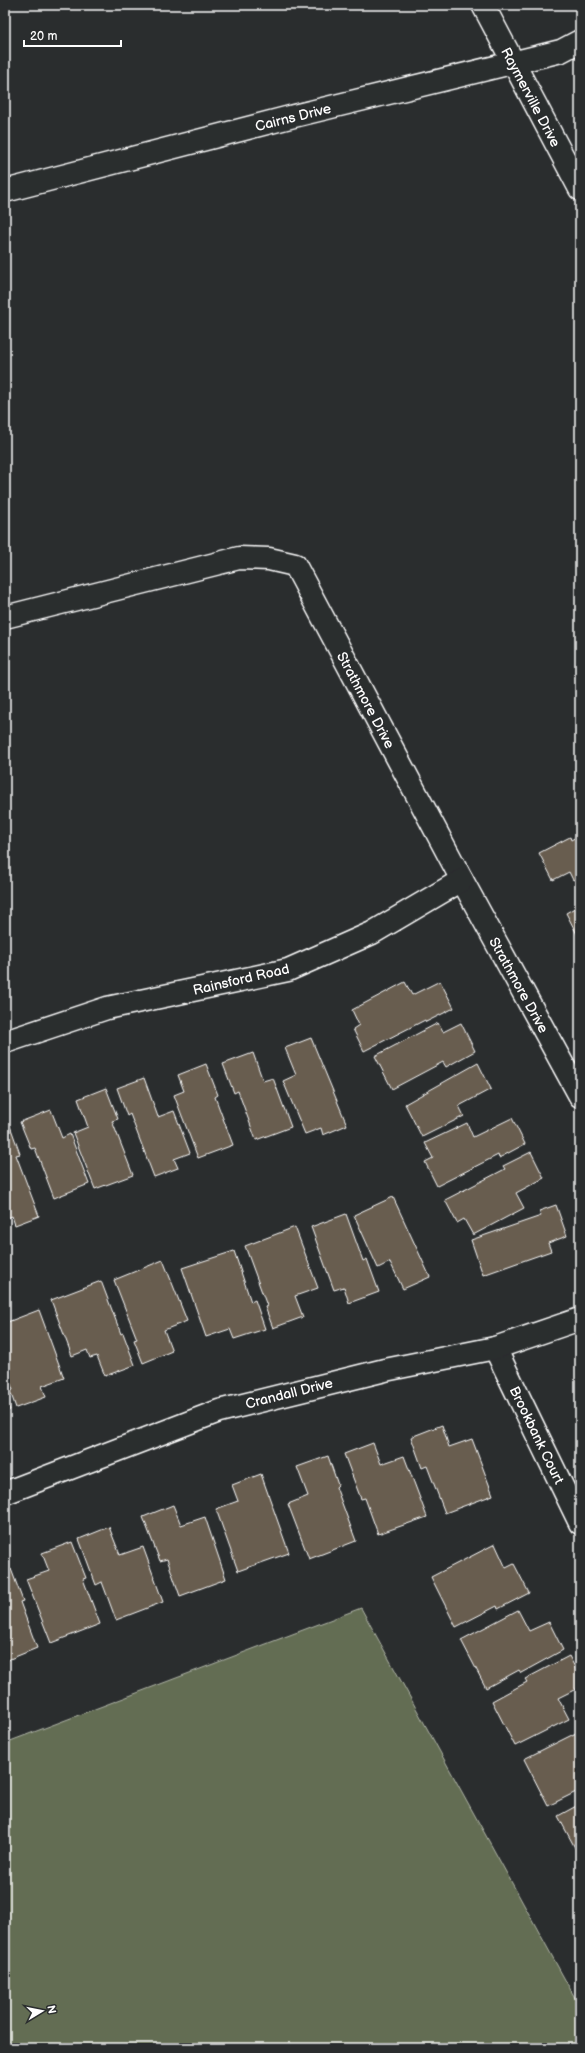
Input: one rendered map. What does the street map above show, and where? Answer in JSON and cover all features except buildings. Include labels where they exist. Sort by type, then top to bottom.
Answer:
[{"type":"street","name":"Raymerville Drive","points":[[483,5],[580,189]]},
{"type":"street","name":"Cairns Drive","points":[[5,191],[294,116],[561,51],[580,41]]},
{"type":"street","name":"Strathmore Drive","points":[[5,617],[240,558],[269,559],[294,565],[462,880],[580,1096]]},
{"type":"street","name":"Rainsford Road","points":[[5,1042],[107,1008],[288,970],[372,933],[462,880]]},
{"type":"street","name":"Crandall Drive","points":[[5,1493],[219,1410],[385,1370],[495,1348],[580,1319]]},
{"type":"street","name":"Brookbank Court","points":[[495,1348],[580,1523]]},
{"type":"green space","points":[[361,1608],[580,2007],[580,2048],[5,2048],[5,1743]]}]
